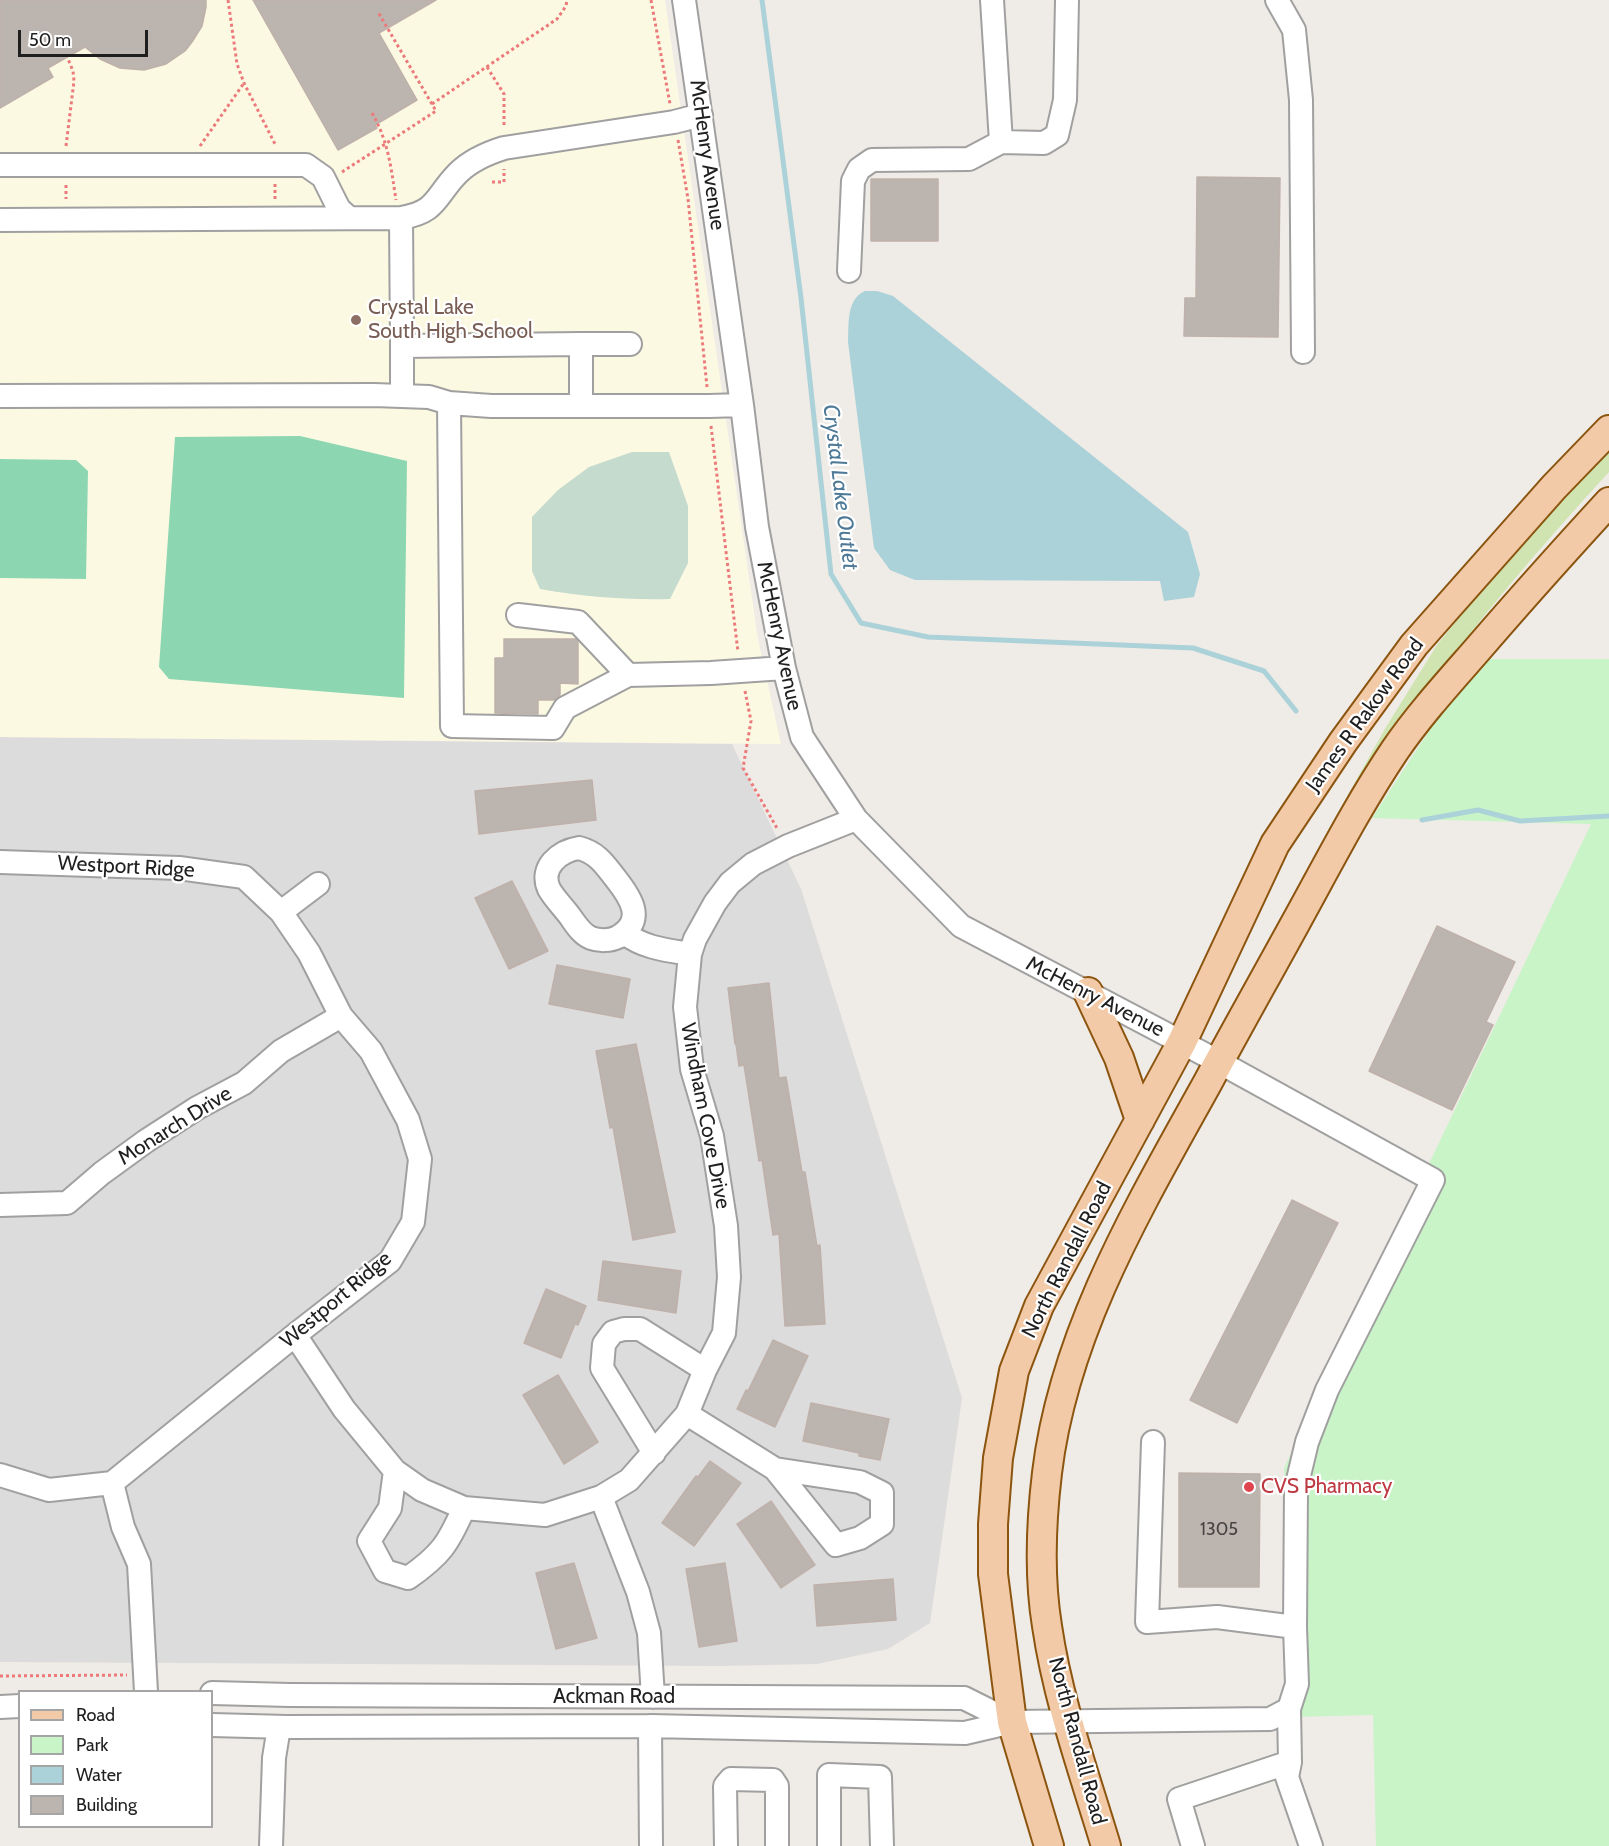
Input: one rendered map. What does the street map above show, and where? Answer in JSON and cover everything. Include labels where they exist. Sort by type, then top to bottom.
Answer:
[{"type":"main road","name":"James R Rakow Road","points":[[1182,1042],[1275,844],[1343,742],[1414,645],[1443,610],[1609,430]]},
{"type":"main road","points":[[1219,1062],[1357,810],[1396,748],[1442,690],[1609,502]]},
{"type":"main road","points":[[1088,992],[1119,1058],[1140,1119]]},
{"type":"main road","name":"North Randall Road","points":[[1049,1846],[1012,1722],[993,1574],[993,1524],[998,1458],[1014,1371],[1039,1306],[1182,1042]]},
{"type":"main road","name":"North Randall Road","points":[[1106,1846],[1068,1722],[1046,1623],[1043,1558],[1047,1472],[1064,1384],[1104,1277],[1154,1178],[1219,1062]]},
{"type":"street","name":"McHenry Avenue","points":[[684,0],[742,405],[757,527],[784,668],[802,737],[856,819],[961,926],[1182,1042],[1433,1180],[1327,1390],[1307,1442],[1296,1488],[1295,1627]]},
{"type":"street","points":[[992,0],[1001,142]]},
{"type":"street","points":[[849,271],[853,181],[859,169],[872,160],[969,159],[1001,142],[1044,143],[1057,135],[1065,100],[1067,0]]},
{"type":"street","points":[[1277,0],[1294,30],[1301,100],[1303,352]]},
{"type":"street","points":[[0,220],[350,218],[399,212],[418,216],[430,208],[459,172],[475,160],[493,152],[674,122],[701,115]]},
{"type":"street","points":[[0,165],[306,165],[323,177],[339,208],[350,218]]},
{"type":"street","points":[[399,212],[402,396]]},
{"type":"street","points":[[581,344],[581,405]]},
{"type":"street","points":[[402,346],[630,344]]},
{"type":"street","points":[[0,396],[402,396],[429,397],[449,403],[491,406],[742,405]]},
{"type":"street","points":[[449,403],[452,726],[553,728],[565,708],[628,675],[784,668]]},
{"type":"street","points":[[518,615],[578,622],[628,675]]},
{"type":"street","name":"Windham Cove Drive","points":[[295,1335],[344,1409],[395,1471],[422,1490],[464,1508],[545,1515],[601,1497],[629,1480],[687,1414],[705,1370],[724,1333],[729,1277],[726,1226],[712,1136],[692,1069],[685,1007],[690,954],[694,939],[715,903],[730,883],[753,864],[788,846],[856,819]]},
{"type":"street","name":"Westport Ridge","points":[[0,862],[88,863],[179,868],[244,877],[281,912],[309,953],[341,1016],[371,1051],[408,1120],[420,1159],[413,1222],[390,1261],[112,1483]]},
{"type":"street","points":[[281,912],[318,884]]},
{"type":"street","points":[[624,933],[636,942],[690,954]]},
{"type":"street","name":"Monarch Drive","points":[[0,1205],[68,1203],[102,1173],[146,1141],[197,1108],[244,1083],[281,1051],[341,1016]]},
{"type":"street","points":[[654,1453],[602,1368],[604,1344],[613,1332],[640,1329],[705,1370]]},
{"type":"street","points":[[687,1414],[775,1469],[836,1545],[860,1538],[882,1524],[882,1493],[860,1482],[775,1469]]},
{"type":"street","points":[[1153,1442],[1147,1622],[1217,1617],[1295,1627],[1298,1684],[1289,1709],[1288,1770],[1311,1846]]},
{"type":"street","points":[[395,1471],[390,1508],[369,1541],[385,1571],[408,1578],[432,1561],[450,1538],[464,1508]]},
{"type":"street","points":[[0,1475],[49,1490],[112,1483],[123,1527],[139,1564],[145,1683]]},
{"type":"street","points":[[601,1497],[638,1592],[649,1633],[653,1697]]},
{"type":"street","name":"Ackman Road","points":[[213,1693],[964,1698],[1012,1722]]},
{"type":"street","points":[[0,1707],[18,1706]]},
{"type":"street","name":"Ackman Road","points":[[213,1725],[650,1726],[965,1733],[1012,1722],[1270,1719],[1289,1709]]},
{"type":"street","points":[[271,1846],[274,1758],[279,1726]]},
{"type":"street","points":[[650,1726],[651,1846]]},
{"type":"street","points":[[1193,1846],[1179,1799],[1288,1770]]},
{"type":"street","points":[[1288,1770],[1276,1788],[1297,1846]]},
{"type":"street","points":[[829,1846],[829,1775],[880,1777],[882,1846]]},
{"type":"street","points":[[726,1846],[726,1786],[731,1779],[773,1780],[777,1786],[777,1846]]},
{"type":"path","points":[[228,0],[237,64],[244,83],[276,146]]},
{"type":"path","points":[[432,104],[557,19],[566,6],[567,0]]},
{"type":"path","points":[[651,0],[668,93]]},
{"type":"path","points":[[338,175],[436,111],[378,12]]},
{"type":"path","points":[[66,147],[74,81],[68,59]]},
{"type":"path","points":[[487,66],[504,94],[504,138]]},
{"type":"path","points":[[199,147],[244,83]]},
{"type":"path","points":[[372,113],[390,155],[399,212]]},
{"type":"path","points":[[678,140],[688,199],[707,389]]},
{"type":"path","points":[[492,182],[504,182],[504,159]]},
{"type":"path","points":[[66,177],[66,209]]},
{"type":"path","points":[[275,177],[275,208]]},
{"type":"path","points":[[710,419],[738,652]]},
{"type":"path","points":[[744,686],[751,721],[743,768],[788,846]]},
{"type":"path","points":[[0,1676],[145,1683]]},
{"type":"shaded area","name":"Crystal Lake South High School","points":[[0,0],[665,0],[758,639],[781,744],[0,737]]},
{"type":"shaded area","points":[[0,737],[732,744],[801,889],[962,1398],[930,1623],[888,1649],[817,1664],[720,1666],[0,1662]]},
{"type":"green space","points":[[300,436],[407,461],[404,698],[169,679],[159,667],[175,437]]},
{"type":"green space","points":[[1609,445],[1609,472],[1534,556],[1462,644],[1394,736],[1331,833],[1327,832],[1386,727],[1437,645],[1510,555]]},
{"type":"green space","points":[[632,452],[669,452],[688,506],[688,563],[670,599],[605,597],[540,589],[532,571],[532,517],[558,490],[589,467]]},
{"type":"green space","points":[[0,459],[76,460],[88,471],[86,579],[0,578]]},
{"type":"green space","points":[[1476,659],[1609,659],[1609,1846],[1376,1846],[1373,1715],[1294,1717],[1284,1468],[1591,824],[1372,818]]},
{"type":"water","points":[[865,291],[877,291],[893,296],[1188,532],[1200,574],[1194,597],[1164,601],[1160,581],[915,580],[890,570],[874,548],[848,342],[850,313],[854,300]]},
{"type":"building","points":[[0,0],[206,0],[206,7],[202,26],[192,42],[185,51],[166,64],[144,70],[120,68],[100,59],[85,47],[48,68],[53,77],[0,108]]},
{"type":"building","points":[[253,0],[436,0],[379,33],[417,100],[375,125],[377,128],[338,150]]},
{"type":"building","points":[[1197,177],[1280,178],[1278,337],[1184,336],[1185,298],[1196,298]]},
{"type":"building","points":[[871,179],[938,179],[938,241],[871,241]]},
{"type":"building","points":[[504,639],[576,639],[578,642],[578,684],[560,683],[560,695],[554,700],[538,700],[538,714],[495,713],[495,658],[504,658]]},
{"type":"building","points":[[592,780],[596,820],[479,834],[475,791]]},
{"type":"building","points":[[512,881],[548,951],[509,969],[475,898]]},
{"type":"building","points":[[1437,926],[1515,962],[1486,1022],[1493,1025],[1452,1110],[1369,1071]]},
{"type":"building","points":[[557,965],[630,979],[623,1018],[549,1004]]},
{"type":"building","points":[[769,983],[779,1078],[786,1077],[817,1246],[820,1245],[825,1324],[785,1326],[779,1234],[773,1235],[744,1065],[739,1066],[735,1044],[728,988]]},
{"type":"building","points":[[636,1044],[675,1232],[633,1240],[613,1127],[610,1128],[596,1051]]},
{"type":"building","points":[[1292,1200],[1338,1223],[1237,1423],[1190,1400]]},
{"type":"building","points":[[603,1261],[681,1271],[676,1313],[598,1300]]},
{"type":"building","points":[[546,1289],[586,1306],[578,1325],[575,1324],[561,1358],[524,1343]]},
{"type":"building","points":[[773,1340],[808,1356],[775,1427],[737,1409]]},
{"type":"building","points":[[558,1375],[598,1442],[564,1464],[523,1395]]},
{"type":"building","points":[[811,1403],[889,1419],[880,1460],[803,1441]]},
{"type":"building","points":[[710,1461],[741,1483],[694,1546],[662,1523],[696,1476],[698,1477]]},
{"type":"building","name":"CVS Pharmacy","points":[[1179,1473],[1260,1474],[1259,1587],[1179,1587]]},
{"type":"building","points":[[771,1501],[815,1565],[781,1588],[737,1524]]},
{"type":"building","points":[[574,1563],[597,1638],[556,1649],[536,1573]]},
{"type":"building","points":[[725,1563],[737,1641],[699,1647],[686,1569]]},
{"type":"building","points":[[893,1579],[896,1620],[817,1626],[814,1585]]},
{"type":"waterway","name":"Crystal Lake Outlet","points":[[762,0],[801,298],[831,574],[861,623],[928,637],[1193,648],[1264,671],[1296,711]]},
{"type":"waterway","name":"Crystal Lake Outlet","points":[[1422,820],[1478,810],[1520,821],[1609,816]]},
{"type":"place","name":"Crystal Lake South High School","points":[[356,320]]},
{"type":"place","name":"CVS Pharmacy","points":[[1249,1487]]}]
